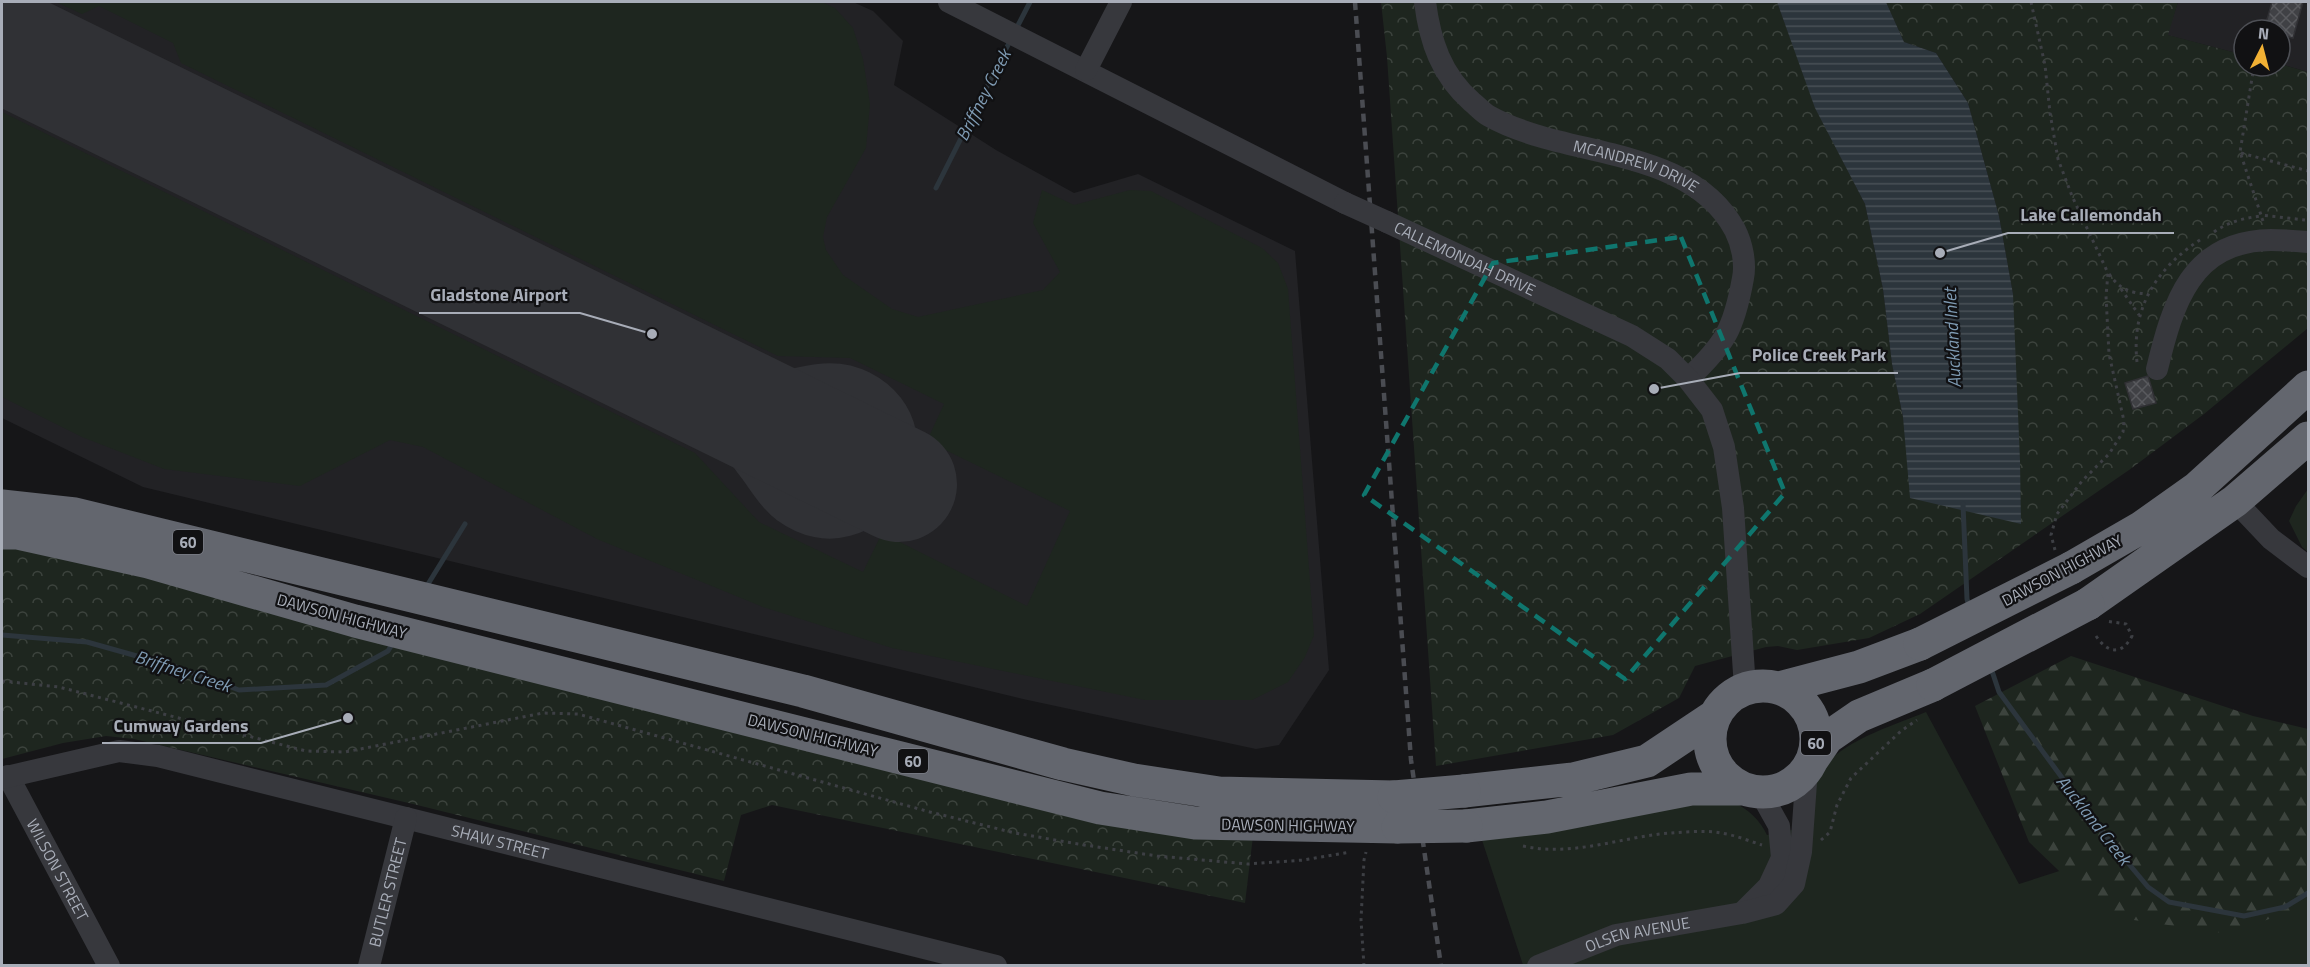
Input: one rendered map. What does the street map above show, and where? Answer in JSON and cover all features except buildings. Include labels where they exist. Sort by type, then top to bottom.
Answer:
[{"type":"highway","name":"DAWSON HIGHWAY","points":[[1779,688],[1858,667],[1920,644],[2063,560],[2142,527],[2197,488],[2308,387]]},
{"type":"highway","name":"60","points":[[1752,790],[1778,790],[1794,782],[1810,765],[1827,738],[1859,716],[2096,613],[2235,501],[2308,438]]},
{"type":"highway","name":"DAWSON HIGHWAY","points":[[2,506],[75,514],[373,586],[803,691],[1063,764],[1134,780],[1219,793],[1396,812],[1466,826],[1547,817],[1691,789],[1752,790]]},
{"type":"highway","name":"DAWSON HIGHWAY","points":[[2,533],[17,533],[148,562],[355,621],[1100,808],[1195,823],[1396,812],[1464,791],[1573,779],[1647,761],[1713,717]]},
{"type":"highway","points":[[1745,688],[1762,685],[1779,688]]},
{"type":"highway","name":"60","points":[[1713,717],[1726,699],[1745,688]]},
{"type":"highway","name":"60","points":[[1779,688],[1795,696],[1801,702],[1815,725],[1816,743],[1810,765]]},
{"type":"highway","points":[[1713,717],[1709,734],[1710,751],[1717,767],[1729,780],[1752,790]]},
{"type":"street","name":"CALLEMONDAH DRIVE","points":[[949,2],[1345,203],[1632,336],[1668,359],[1688,379],[1712,410],[1724,447],[1733,508],[1745,688]]},
{"type":"street","points":[[1086,70],[1120,2]]},
{"type":"street","name":"MCANDREW DRIVE","points":[[1425,2],[1433,47],[1446,74],[1488,116],[1534,135],[1651,165],[1676,176],[1710,197],[1727,215],[1739,239],[1744,269],[1738,305],[1727,335],[1710,358],[1688,379]]},
{"type":"street","points":[[2157,369],[2174,310],[2182,291],[2199,268],[2219,253],[2238,245],[2270,240],[2308,242]]},
{"type":"street","points":[[2235,501],[2271,539],[2308,567]]},
{"type":"street","name":"SHAW STREET","points":[[5,777],[119,751],[158,756],[996,966]]},
{"type":"street","name":"OLSEN AVENUE","points":[[1538,966],[1616,935],[1742,913],[1776,904],[1794,884],[1801,852],[1810,765]]},
{"type":"street","name":"WILSON STREET","points":[[5,777],[109,966]]},
{"type":"street","points":[[1742,913],[1769,886],[1782,858],[1779,826],[1752,790]]},
{"type":"street","name":"BUTLER STREET","points":[[369,966],[406,818]]},
{"type":"path","points":[[2031,2],[2045,65],[2058,159],[2072,196],[2108,273],[2139,315]]},
{"type":"path","points":[[2252,78],[2240,152],[2261,216],[2308,221]]},
{"type":"path","points":[[2240,152],[2308,171]]},
{"type":"path","points":[[2063,560],[2051,535],[2057,514],[2082,481],[2109,454],[2122,432],[2124,421],[2109,354],[2106,296],[2108,273]]},
{"type":"path","points":[[2120,288],[2148,294]]},
{"type":"path","points":[[2096,613],[2126,624],[2132,636],[2121,649],[2113,650],[2102,645],[2096,636]]},
{"type":"path","points":[[2,681],[59,687],[306,751],[345,752],[543,713],[578,714],[930,812],[1057,841],[1157,856],[1248,864],[1304,860],[1354,851]]},
{"type":"path","points":[[1364,966],[1361,920],[1364,860],[1365,853],[1370,849]]},
{"type":"highlighted area","points":[[1681,237],[1785,493],[1625,679],[1364,495],[1493,263]]},
{"type":"shaded area","points":[[2,2],[853,2],[873,11],[903,41],[894,85],[996,150],[1074,193],[1138,174],[1295,251],[1329,670],[1279,745],[1256,749],[1023,699],[143,487],[2,418]]},
{"type":"shaded area","points":[[2178,2],[2308,2],[2308,72],[2292,67],[2292,18],[2232,18],[2232,52],[2167,35]]},
{"type":"green space","points":[[56,2],[822,2],[835,8],[853,28],[863,59],[870,104],[866,148],[827,217],[823,237],[826,250],[843,275],[892,309],[918,317],[1043,290],[1060,272],[1033,223],[1042,190],[1074,205],[1130,190],[1151,191],[1262,248],[1278,263],[1288,289],[1314,635],[1305,657],[1288,682],[1252,700],[1145,700],[892,648],[763,607],[597,539],[423,447],[390,440],[300,486],[164,469],[82,437],[2,397],[2,112],[695,453],[759,522],[863,572],[882,533],[1027,606],[1070,511],[927,441],[944,404],[850,358],[778,356],[181,63],[173,43],[99,6],[82,14]]},
{"type":"green space","points":[[1381,2],[1777,2],[1816,108],[1865,204],[1883,289],[1892,364],[1903,417],[2013,294],[1999,216],[1968,103],[1936,53],[1904,42],[1886,2],[2178,2],[2168,35],[2232,52],[2232,78],[2292,78],[2292,67],[2308,72],[2308,328],[2204,414],[2129,470],[1920,614],[1869,638],[1797,650],[1778,646],[1766,647],[1695,666],[1679,698],[1613,735],[1436,766],[1387,57]]},
{"type":"green space","points":[[2308,489],[2308,552],[2302,547],[2289,521]]},
{"type":"green space","points":[[2,545],[51,552],[1253,836],[1245,903],[772,805],[741,815],[724,881],[413,804],[134,739],[106,736],[63,743],[2,759]]},
{"type":"green space","points":[[2071,656],[2253,716],[2308,729],[2308,904],[2230,934],[2106,916],[2029,842],[1975,706]]},
{"type":"green space","points":[[1926,712],[2019,884],[2308,791],[2308,965],[1523,965],[1480,834],[1638,807],[1733,802],[1753,816],[1767,835],[1810,826],[1816,783],[1821,771],[1830,760],[1869,735]]},
{"type":"water","points":[[1777,2],[1886,2],[1904,42],[1936,53],[1968,103],[1999,216],[2013,294],[2021,524],[1910,498],[1903,417],[1892,364],[1883,289],[1865,204],[1815,108]]},
{"type":"waterway","name":"Briffney Creek","points":[[1015,31],[1030,2]]},
{"type":"waterway","name":"Briffney Creek","points":[[936,188],[1011,39]]},
{"type":"waterway","name":"Auckland Inlet","points":[[1963,504],[1969,606]]},
{"type":"waterway","name":"Briffney Creek","points":[[425,589],[465,524]]},
{"type":"waterway","name":"Briffney Creek","points":[[2,635],[87,642],[176,667],[239,690],[326,685],[388,651],[394,641]]},
{"type":"waterway","name":"Auckland Creek","points":[[1991,668],[1999,692],[2099,828],[2148,887],[2169,902],[2244,916],[2285,907],[2308,893]]},
{"type":"taxiway","points":[[623,349],[721,395],[738,399],[773,397],[825,386],[842,387],[859,393],[883,412],[893,435],[893,460],[883,484],[867,502],[844,514],[819,515],[791,502],[774,484],[706,389]]},
{"type":"runway","points":[[2,44],[899,484]]},
{"type":"railway","points":[[1355,2],[1411,760],[1441,966]]},
{"type":"place","name":"Lake Callemondah","points":[[1940,253]]},
{"type":"place","name":"Gladstone Airport","points":[[652,334]]},
{"type":"place","name":"Police Creek Park","points":[[1654,389]]},
{"type":"place","name":"Cumway Gardens","points":[[348,718]]}]
